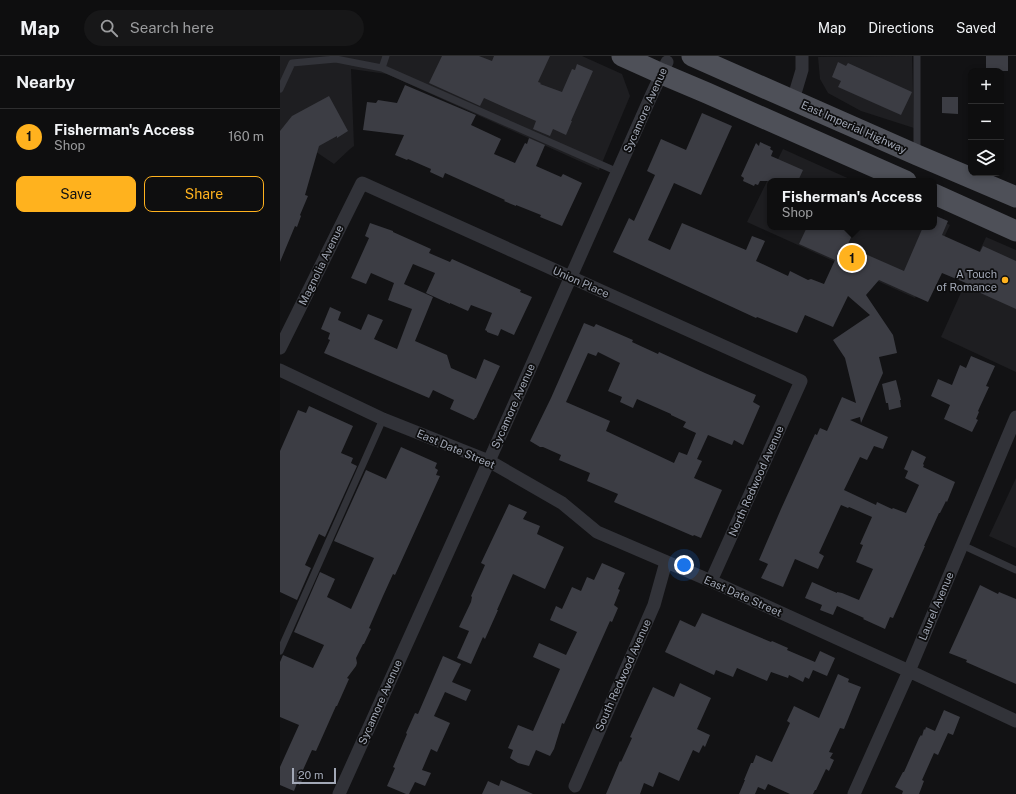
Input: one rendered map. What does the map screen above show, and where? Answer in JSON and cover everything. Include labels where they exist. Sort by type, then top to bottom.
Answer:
[{"type":"main road","points":[[622,56],[666,64],[708,93],[899,178]]},
{"type":"main road","name":"East Imperial Highway","points":[[692,56],[1016,197]]},
{"type":"main road","points":[[800,134],[808,129],[823,126],[879,138]]},
{"type":"main road","points":[[937,195],[1016,231]]},
{"type":"street","points":[[793,100],[802,70],[802,56]]},
{"type":"street","name":"Sycamore Avenue","points":[[338,794],[489,461],[666,64]]},
{"type":"street","name":"Union Place","points":[[362,183],[801,381]]},
{"type":"street","name":"Magnolia Avenue","points":[[280,348],[362,183]]},
{"type":"street","name":"East Date Street","points":[[280,370],[383,419],[489,461],[562,503],[597,532],[711,581],[1016,721]]},
{"type":"street","name":"North Redwood Avenue","points":[[711,581],[801,381]]},
{"type":"street","name":"Laurel Avenue","points":[[854,794],[909,671],[1016,417]]},
{"type":"street","name":"South Redwood Avenue","points":[[575,786],[654,605],[666,562]]},
{"type":"lane","points":[[382,68],[386,56]]},
{"type":"lane","points":[[917,56],[917,155]]},
{"type":"lane","points":[[280,88],[293,60],[336,59],[382,68],[618,172]]},
{"type":"lane","points":[[280,651],[383,419]]},
{"type":"lane","points":[[962,545],[1016,570]]},
{"type":"shaded area","points":[[280,56],[582,56],[622,74],[630,96],[599,170],[387,74],[351,69],[354,146],[334,164],[297,139],[280,133]]},
{"type":"shaded area","points":[[912,56],[914,128],[861,111],[828,93],[820,79],[818,57]]},
{"type":"shaded area","points":[[783,149],[847,178],[769,178]]},
{"type":"shaded area","points":[[767,181],[767,230],[937,230],[937,218],[950,225],[915,298],[747,222]]},
{"type":"shaded area","points":[[986,237],[1016,250],[1016,372],[941,337]]},
{"type":"shaded area","points":[[1016,478],[1016,548],[989,536]]},
{"type":"building","points":[[442,56],[479,56],[492,61],[494,56],[550,56],[538,82],[562,92],[572,69],[575,70],[577,64],[593,71],[566,135],[553,129],[550,136],[533,129],[536,121],[484,98],[480,106],[429,83]]},
{"type":"building","points":[[986,56],[1008,56],[1008,71],[1004,71],[1004,68],[986,68]]},
{"type":"building","points":[[838,62],[846,66],[848,63],[912,92],[901,115],[838,87],[841,81],[832,77]]},
{"type":"building","points":[[405,85],[476,115],[471,125],[501,139],[494,154],[515,163],[529,138],[545,145],[536,166],[561,177],[563,174],[582,183],[562,226],[540,217],[541,215],[504,201],[505,200],[445,173],[443,178],[430,172],[431,169],[395,155],[404,135],[363,130],[367,102],[376,103],[378,100],[397,103]]},
{"type":"building","points":[[329,96],[348,131],[319,146],[305,195],[308,196],[297,227],[295,226],[280,262],[280,131],[292,116]]},
{"type":"building","points":[[942,97],[958,97],[958,114],[942,113]]},
{"type":"building","points":[[702,113],[732,126],[701,195],[674,183],[648,240],[670,250],[682,223],[746,250],[752,236],[765,241],[756,261],[788,276],[790,271],[808,280],[811,279],[824,284],[835,260],[799,244],[806,230],[855,230],[847,246],[904,271],[922,230],[937,230],[937,216],[948,221],[942,235],[980,252],[983,246],[1016,261],[1016,309],[965,286],[966,283],[942,273],[928,302],[879,280],[866,295],[893,335],[897,353],[879,357],[883,373],[861,423],[860,417],[850,420],[888,437],[883,449],[874,446],[867,460],[860,457],[844,490],[876,505],[877,502],[892,509],[893,508],[906,513],[919,485],[905,478],[908,471],[904,469],[912,450],[926,457],[923,467],[955,482],[947,502],[946,501],[939,513],[893,618],[890,617],[885,629],[837,606],[833,615],[820,610],[822,605],[805,598],[812,582],[837,593],[842,593],[859,600],[873,569],[856,562],[863,545],[860,544],[872,517],[841,505],[819,553],[824,556],[818,569],[795,559],[783,587],[761,578],[768,564],[759,560],[815,434],[817,435],[820,428],[827,431],[842,397],[856,403],[845,358],[833,340],[870,315],[848,296],[833,327],[805,315],[797,333],[757,317],[756,318],[613,252],[629,218],[634,221],[655,175],[647,171],[661,139],[686,150]]},
{"type":"building","points":[[760,142],[771,147],[770,149],[773,151],[771,156],[803,170],[799,178],[767,178],[767,181],[760,181],[758,185],[755,184],[754,186],[743,181],[744,178],[741,176],[756,143],[759,146]]},
{"type":"building","points":[[370,223],[393,231],[431,249],[429,253],[450,262],[452,259],[521,290],[520,292],[532,297],[514,335],[501,329],[498,336],[485,330],[492,313],[471,305],[468,311],[426,293],[435,273],[413,264],[404,284],[433,297],[415,341],[447,355],[451,368],[476,379],[484,359],[500,366],[474,420],[450,409],[454,400],[433,390],[429,398],[324,353],[330,340],[328,339],[330,333],[321,329],[330,307],[341,312],[338,320],[361,330],[368,314],[383,320],[374,339],[397,349],[412,309],[388,300],[394,283],[371,273],[366,284],[351,278],[369,238],[365,236]]},
{"type":"building","points":[[584,323],[594,327],[596,324],[633,340],[632,342],[658,354],[659,352],[756,395],[753,402],[760,406],[743,445],[734,440],[732,445],[708,435],[697,459],[702,461],[694,478],[722,490],[701,538],[694,535],[693,536],[614,502],[618,494],[587,481],[590,473],[559,460],[561,455],[540,447],[530,441],[551,398]],"holes":[[[598,352],[620,363],[608,391],[622,397],[620,402],[633,408],[637,399],[686,422],[683,427],[696,433],[687,455],[679,452],[674,463],[606,431],[610,421],[566,402],[588,353],[596,356]]]},
{"type":"building","points":[[971,356],[995,366],[986,386],[989,387],[978,411],[979,412],[976,419],[978,420],[972,432],[944,419],[950,405],[931,396],[938,379],[952,385],[960,365],[966,368]]},
{"type":"building","points":[[896,380],[901,400],[901,407],[889,410],[882,384]]},
{"type":"building","points":[[309,406],[353,426],[341,453],[353,458],[351,463],[357,466],[325,537],[319,534],[305,565],[311,568],[297,600],[280,592],[280,451],[298,410],[306,413]]},
{"type":"building","points":[[401,447],[437,463],[435,468],[438,470],[436,475],[440,476],[395,575],[393,574],[383,596],[369,628],[371,629],[356,658],[356,666],[347,678],[349,679],[316,751],[312,750],[303,770],[306,771],[300,785],[297,783],[294,791],[280,785],[280,767],[299,725],[280,717],[280,662],[283,655],[313,668],[324,645],[294,632],[320,572],[335,579],[327,597],[351,609],[374,558],[334,541],[366,470],[386,479]]},
{"type":"building","points":[[509,504],[527,512],[523,519],[540,526],[537,534],[564,547],[545,589],[513,574],[485,639],[483,637],[471,664],[457,658],[469,631],[459,627],[471,602],[471,596],[485,565],[481,563]]},
{"type":"building","points":[[602,563],[625,573],[618,589],[620,590],[614,605],[618,608],[612,622],[610,621],[564,724],[562,723],[554,749],[550,756],[536,750],[529,766],[518,763],[510,758],[513,750],[508,748],[518,725],[533,731],[560,669],[533,657],[539,643],[566,655],[577,632],[550,620],[556,606],[562,609],[572,587],[581,591],[587,577],[594,580]]},
{"type":"building","points":[[980,585],[998,594],[999,592],[1016,599],[1016,684],[966,662],[967,660],[949,653]]},
{"type":"building","points":[[702,613],[771,642],[772,641],[788,648],[787,650],[815,662],[820,651],[835,658],[827,676],[813,670],[809,679],[805,677],[803,682],[789,675],[788,678],[771,672],[767,681],[737,668],[733,677],[716,670],[714,675],[665,652],[680,620],[695,627]]},
{"type":"building","points":[[443,656],[461,664],[452,682],[471,690],[466,701],[445,692],[434,716],[450,723],[437,752],[431,749],[422,770],[431,773],[425,786],[415,782],[409,794],[406,794],[387,786],[395,768],[393,767],[407,734],[406,733],[415,713],[418,714]]},
{"type":"building","points":[[838,674],[849,679],[848,682],[861,687],[844,729],[840,728],[829,752],[833,753],[830,758],[834,760],[829,771],[826,769],[813,794],[790,794],[768,784],[765,790],[758,787],[755,794],[739,794],[751,763],[753,763],[756,755],[772,762],[790,723],[787,721],[794,706],[819,718]]},
{"type":"building","points":[[680,683],[711,698],[697,729],[710,735],[705,747],[703,745],[699,753],[693,750],[679,781],[659,772],[653,787],[644,783],[640,794],[606,794],[632,738],[630,737],[653,687],[674,697]]},
{"type":"building","points":[[944,710],[960,717],[953,735],[948,733],[938,755],[934,753],[922,780],[924,781],[919,794],[902,794],[903,791],[895,787],[904,772],[919,738],[921,735],[922,736],[926,727],[935,731]]},
{"type":"building","points":[[501,780],[533,794],[482,794],[488,781],[499,786]]},
{"type":"place","name":"Fisherman's Access","points":[[852,258]]},
{"type":"place","name":"A Touch of Romance","points":[[1005,280]]}]
